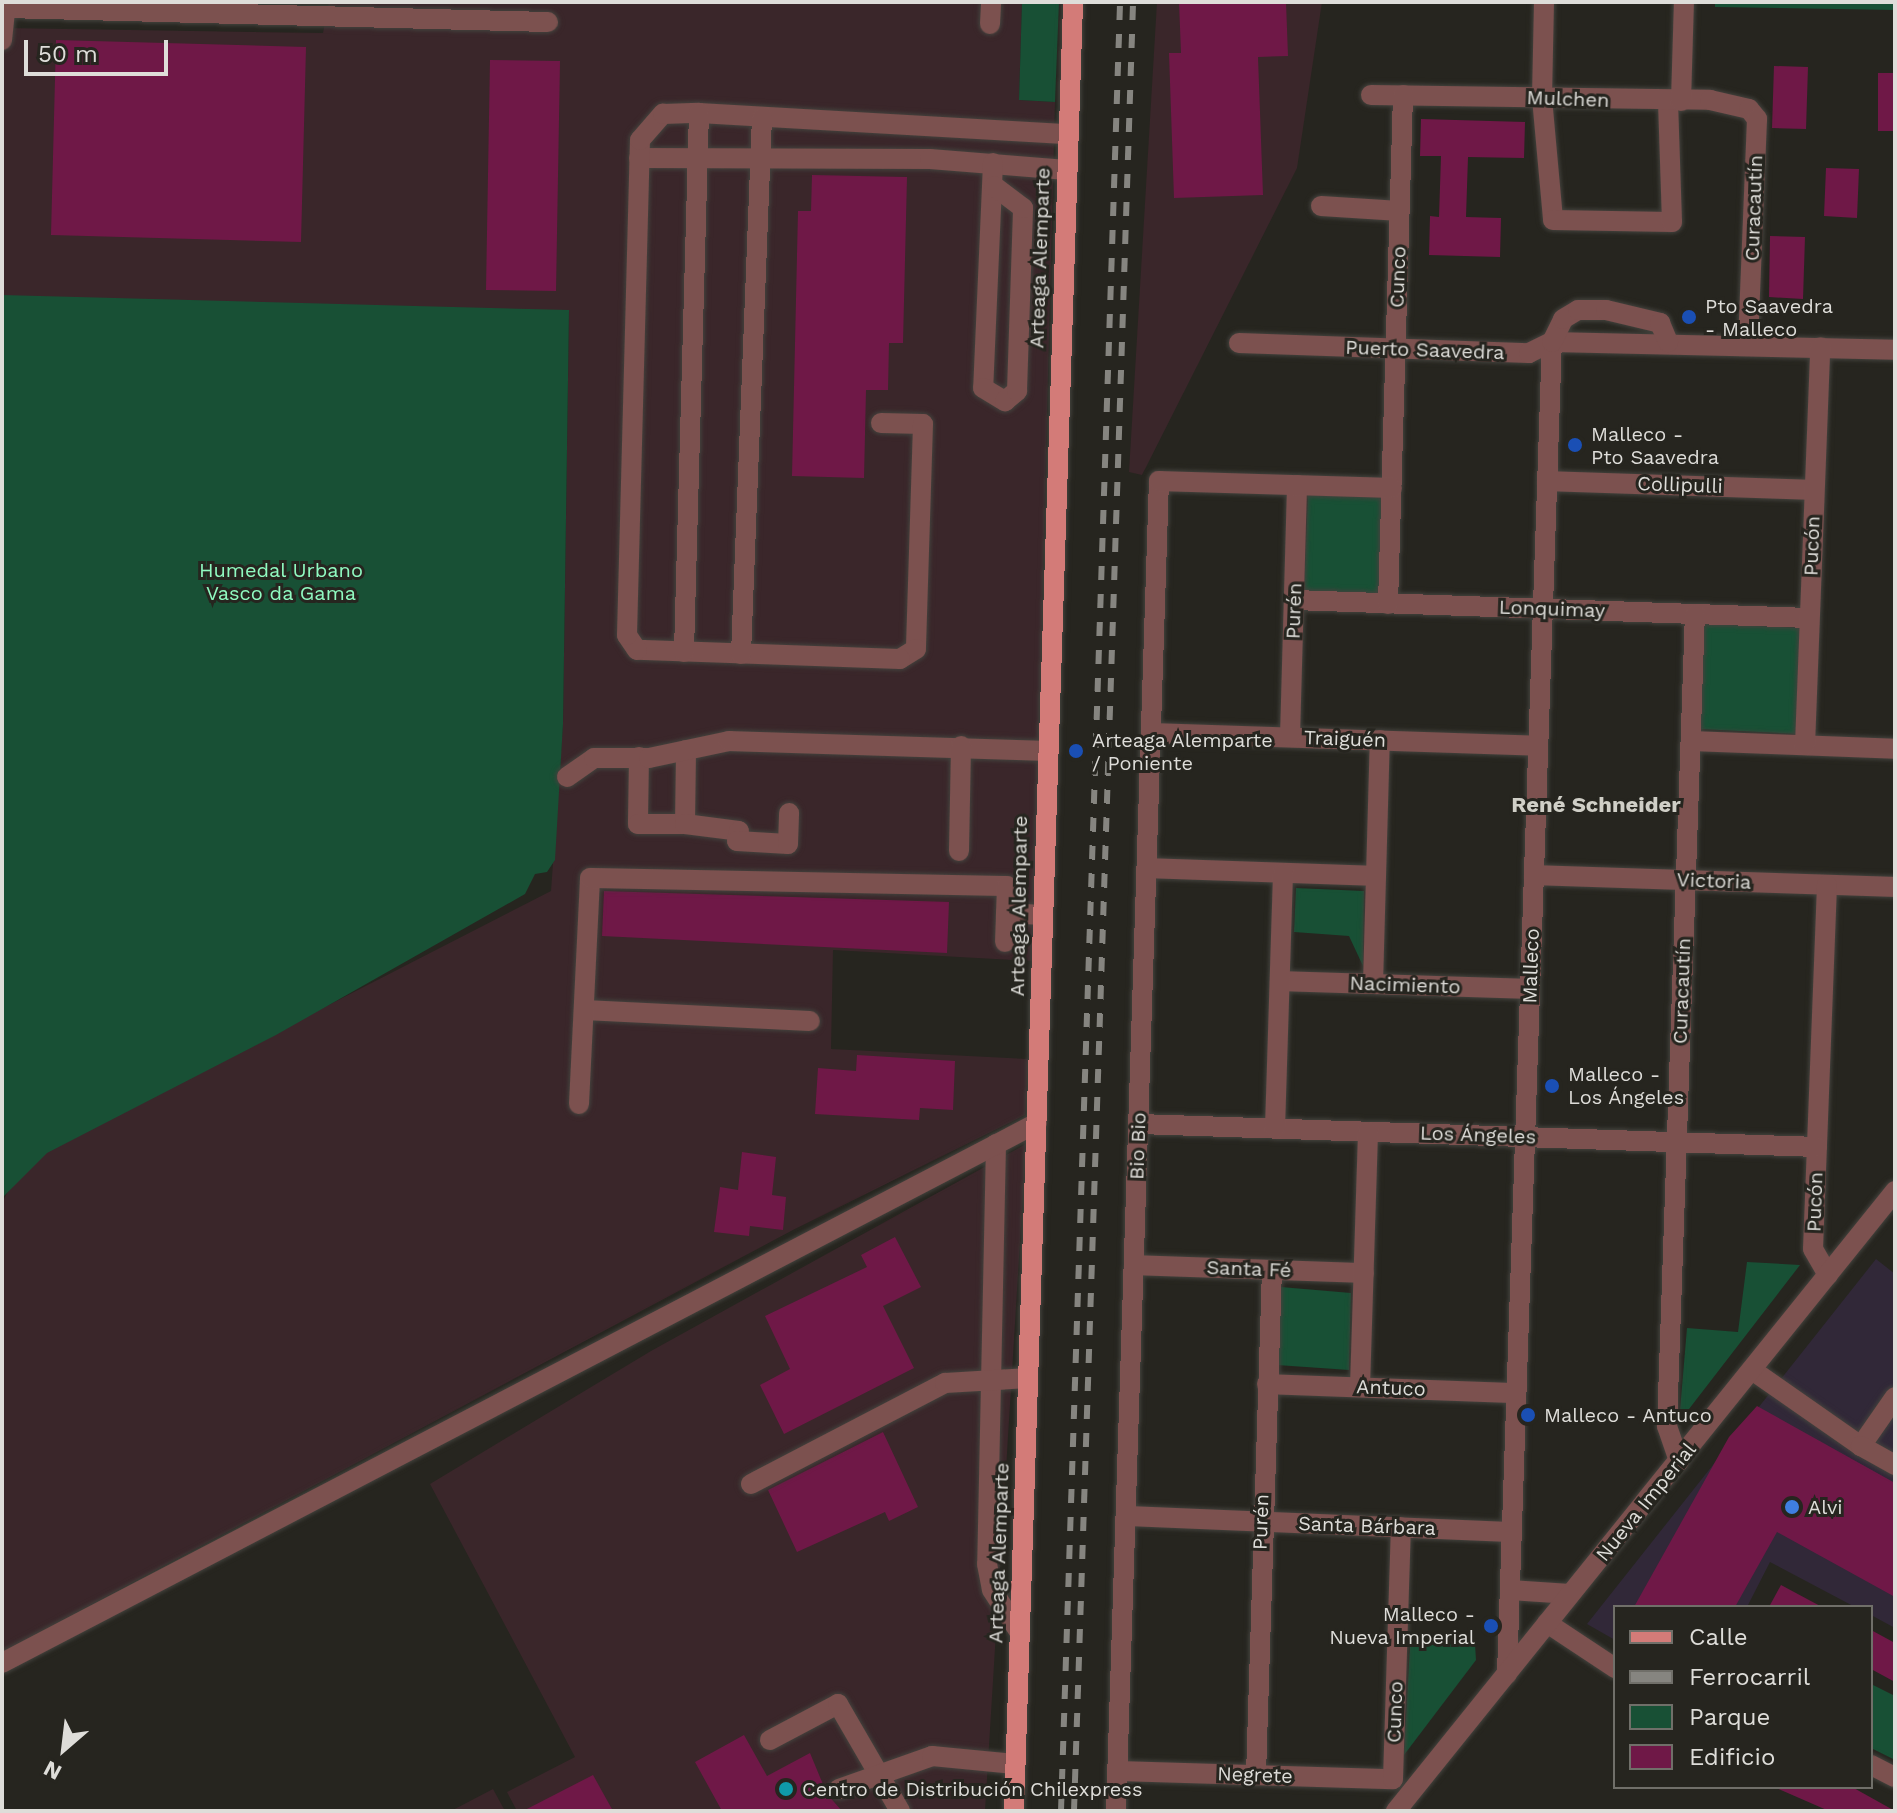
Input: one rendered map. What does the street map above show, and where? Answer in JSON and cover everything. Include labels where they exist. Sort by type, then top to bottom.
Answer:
[{"type":"main road","name":"Arteaga Alemparte","points":[[1014,1811],[1073,2]]},
{"type":"street","points":[[990,24],[991,2]]},
{"type":"street","points":[[1544,2],[1542,98],[1553,220],[1672,222],[1674,101],[1684,2]]},
{"type":"street","points":[[2,40],[6,5],[548,22]]},
{"type":"street","name":"Mulchen","points":[[1371,95],[1730,101],[1757,119]]},
{"type":"street","name":"Cunco","points":[[1388,604],[1403,95]]},
{"type":"street","points":[[881,423],[923,424],[916,649],[900,659],[637,650],[627,635],[640,140],[663,114],[699,113],[930,123],[1068,134]]},
{"type":"street","points":[[684,652],[699,113]]},
{"type":"street","points":[[741,654],[762,117]]},
{"type":"street","name":"Curacautín","points":[[1748,345],[1757,119]]},
{"type":"street","points":[[930,123],[930,159]]},
{"type":"street","points":[[639,158],[699,155],[930,159],[1067,170]]},
{"type":"street","points":[[993,163],[994,186],[987,211],[983,388],[1005,401],[1017,391],[1023,208],[994,186]]},
{"type":"street","points":[[1321,206],[1400,211]]},
{"type":"street","points":[[1552,342],[1563,319],[1578,310],[1660,323],[1668,342]]},
{"type":"street","name":"Puerto Saavedra","points":[[1239,343],[1529,353],[1552,342],[1668,342],[1895,350]]},
{"type":"street","name":"Malleco","points":[[1507,1674],[1552,342]]},
{"type":"street","name":"Pucón","points":[[1805,745],[1820,347]]},
{"type":"street","name":"Bio Bio","points":[[1116,1811],[1159,481],[1297,485]]},
{"type":"street","name":"Collipulli","points":[[1547,481],[1814,490]]},
{"type":"street","points":[[1297,485],[1392,488]]},
{"type":"street","name":"Purén","points":[[1290,737],[1297,485]]},
{"type":"street","name":"Lonquimay","points":[[1294,600],[1809,618]]},
{"type":"street","name":"Curacautín","points":[[1679,1461],[1667,1426],[1695,614]]},
{"type":"street","name":"Traiguén","points":[[1151,733],[1538,746]]},
{"type":"street","points":[[1373,984],[1380,740]]},
{"type":"street","points":[[567,777],[594,758],[639,757],[729,741],[1047,751]]},
{"type":"street","points":[[1691,741],[1895,749]]},
{"type":"street","points":[[959,851],[961,746]]},
{"type":"street","points":[[685,824],[686,750]]},
{"type":"street","points":[[639,757],[638,824],[685,824],[739,831],[737,841],[788,844],[789,813]]},
{"type":"street","points":[[1147,868],[1376,876]]},
{"type":"street","points":[[1275,1128],[1283,873]]},
{"type":"street","name":"Victoria","points":[[1534,875],[1895,887]]},
{"type":"street","points":[[579,1104],[590,878],[959,888],[970,883],[1007,886],[1005,942]]},
{"type":"street","name":"Pucón","points":[[1827,885],[1813,1249],[1828,1275]]},
{"type":"street","points":[[1006,913],[1042,915]]},
{"type":"street","name":"Nacimiento","points":[[1280,981],[1530,989]]},
{"type":"street","points":[[584,1010],[810,1021]]},
{"type":"street","points":[[2,1663],[1037,1123]]},
{"type":"street","name":"Los Ángeles","points":[[1139,1124],[1817,1147]]},
{"type":"street","points":[[1360,1387],[1368,1132]]},
{"type":"street","points":[[996,1144],[987,1564],[992,1590],[1020,1633]]},
{"type":"street","name":"Nueva Imperial","points":[[1396,1811],[1895,1191]]},
{"type":"street","name":"Santa Fé","points":[[1134,1265],[1364,1273]]},
{"type":"street","name":"Purén","points":[[1256,1775],[1261,1522],[1272,1270]]},
{"type":"street","points":[[1752,1370],[1861,1446],[1895,1465]]},
{"type":"street","points":[[751,1484],[912,1396],[945,1383],[992,1377],[1028,1378]]},
{"type":"street","name":"Antuco","points":[[1267,1384],[1516,1393]]},
{"type":"street","points":[[1861,1446],[1895,1397]]},
{"type":"street","name":"Santa Bárbara","points":[[1126,1516],[1512,1532]]},
{"type":"street","name":"Cunco","points":[[1393,1779],[1401,1527]]},
{"type":"street","points":[[1510,1590],[1570,1594]]},
{"type":"street","points":[[1547,1623],[1613,1667]]},
{"type":"street","points":[[770,1740],[838,1704],[900,1811]]},
{"type":"street","points":[[839,1789],[932,1756],[1015,1764]]},
{"type":"street","points":[[1873,1766],[1895,1777]]},
{"type":"street","name":"Negrete","points":[[1118,1771],[1393,1779]]},
{"type":"street","points":[[1393,1779],[1411,1793]]},
{"type":"shaded area","points":[[329,2],[1022,2],[1019,100],[1055,102],[1033,961],[833,950],[831,1049],[1028,1059],[1025,1115],[793,1230],[2,1652],[2,1203],[7,1193],[44,1151],[551,891],[563,724],[569,311],[2,300],[2,28],[323,33]]},
{"type":"shaded area","points":[[1157,2],[1322,2],[1297,168],[1142,475],[1129,472]]},
{"type":"shaded area","points":[[1026,1144],[985,1811],[517,1811],[507,1792],[575,1757],[430,1484],[651,1351]]},
{"type":"shaded area","points":[[1876,1259],[1895,1274],[1895,1628],[1873,1616],[1873,1605],[1851,1605],[1770,1562],[1748,1605],[1613,1605],[1613,1639],[1587,1624]]},
{"type":"shaded area","points":[[493,1789],[505,1811],[451,1811]]},
{"type":"green space","points":[[1022,2],[1059,2],[1055,102],[1019,100]]},
{"type":"green space","points":[[1715,2],[1895,2],[1895,10],[1715,7]]},
{"type":"green space","name":"Humedal Urbano Vasco da Gama","points":[[2,295],[569,310],[563,724],[555,860],[547,872],[535,874],[525,894],[276,1035],[47,1153],[2,1198]]},
{"type":"green space","points":[[1308,494],[1388,496],[1386,596],[1304,594]]},
{"type":"green space","points":[[1703,624],[1803,628],[1798,734],[1699,729]]},
{"type":"green space","points":[[1296,888],[1364,891],[1363,966],[1349,936],[1294,932]]},
{"type":"green space","points":[[1747,1262],[1800,1265],[1679,1422],[1687,1328],[1738,1332]]},
{"type":"green space","points":[[1281,1287],[1351,1293],[1349,1370],[1277,1365]]},
{"type":"green space","points":[[1475,1644],[1476,1660],[1404,1755],[1410,1645]]},
{"type":"green space","points":[[1873,1685],[1895,1696],[1895,1760],[1873,1749]]},
{"type":"building","points":[[1179,2],[1286,2],[1288,56],[1258,57],[1263,195],[1174,198],[1169,53],[1181,53]]},
{"type":"building","points":[[56,40],[306,47],[301,242],[51,235]]},
{"type":"building","points":[[490,60],[560,61],[556,291],[486,290]]},
{"type":"building","points":[[1774,66],[1808,67],[1806,129],[1772,128]]},
{"type":"building","points":[[1878,73],[1895,73],[1895,131],[1878,131]]},
{"type":"building","points":[[1421,119],[1525,122],[1524,158],[1468,157],[1466,217],[1501,218],[1500,257],[1429,255],[1430,216],[1439,217],[1441,156],[1420,156]]},
{"type":"building","points":[[1826,168],[1859,169],[1857,218],[1824,216]]},
{"type":"building","points":[[812,175],[907,177],[903,343],[889,343],[888,390],[866,390],[864,478],[792,476],[798,211],[811,211]]},
{"type":"building","points":[[1770,236],[1805,237],[1803,299],[1769,297]]},
{"type":"building","points":[[604,891],[949,902],[947,953],[602,936]]},
{"type":"building","points":[[857,1055],[955,1061],[953,1110],[920,1108],[919,1120],[815,1114],[818,1068],[856,1071]]},
{"type":"building","points":[[742,1152],[776,1157],[772,1195],[786,1197],[783,1230],[750,1226],[749,1236],[714,1232],[720,1187],[738,1190]]},
{"type":"building","points":[[895,1237],[921,1287],[883,1306],[914,1368],[784,1434],[760,1385],[790,1369],[765,1316],[867,1267],[861,1255]]},
{"type":"building","name":"Alvi","points":[[1757,1406],[1895,1483],[1895,1597],[1777,1532],[1736,1605],[1635,1605],[1729,1437]]},
{"type":"building","points":[[883,1432],[918,1507],[889,1521],[885,1512],[797,1552],[768,1490]]},
{"type":"building","points":[[1781,1585],[1818,1605],[1770,1605]]},
{"type":"building","points":[[1873,1631],[1895,1643],[1895,1682],[1873,1670]]},
{"type":"building","points":[[744,1735],[767,1776],[810,1753],[827,1794],[842,1811],[722,1811],[695,1762]]},
{"type":"building","points":[[593,1775],[613,1811],[523,1811]]},
{"type":"building","points":[[1779,1789],[1856,1789],[1895,1811],[1829,1811]]},
{"type":"railway","points":[[1061,1811],[1120,2]]},
{"type":"railway","points":[[1074,1811],[1133,2]]},
{"type":"place","name":"Pto Saavedra - Malleco","points":[[1689,317]]},
{"type":"place","name":"Malleco - Pto Saavedra","points":[[1575,445]]},
{"type":"place","name":"Arteaga Alemparte / Poniente","points":[[1076,751]]},
{"type":"place","name":"Malleco - Los Ángeles","points":[[1552,1086]]},
{"type":"place","name":"Malleco - Antuco","points":[[1528,1415]]},
{"type":"place","name":"Alvi","points":[[1792,1507]]},
{"type":"place","name":"Malleco - Nueva Imperial","points":[[1491,1626]]},
{"type":"place","name":"Centro de Distribución Chilexpress","points":[[786,1789]]},
{"type":"district","name":"René Schneider","points":[[1596,805]]}]
